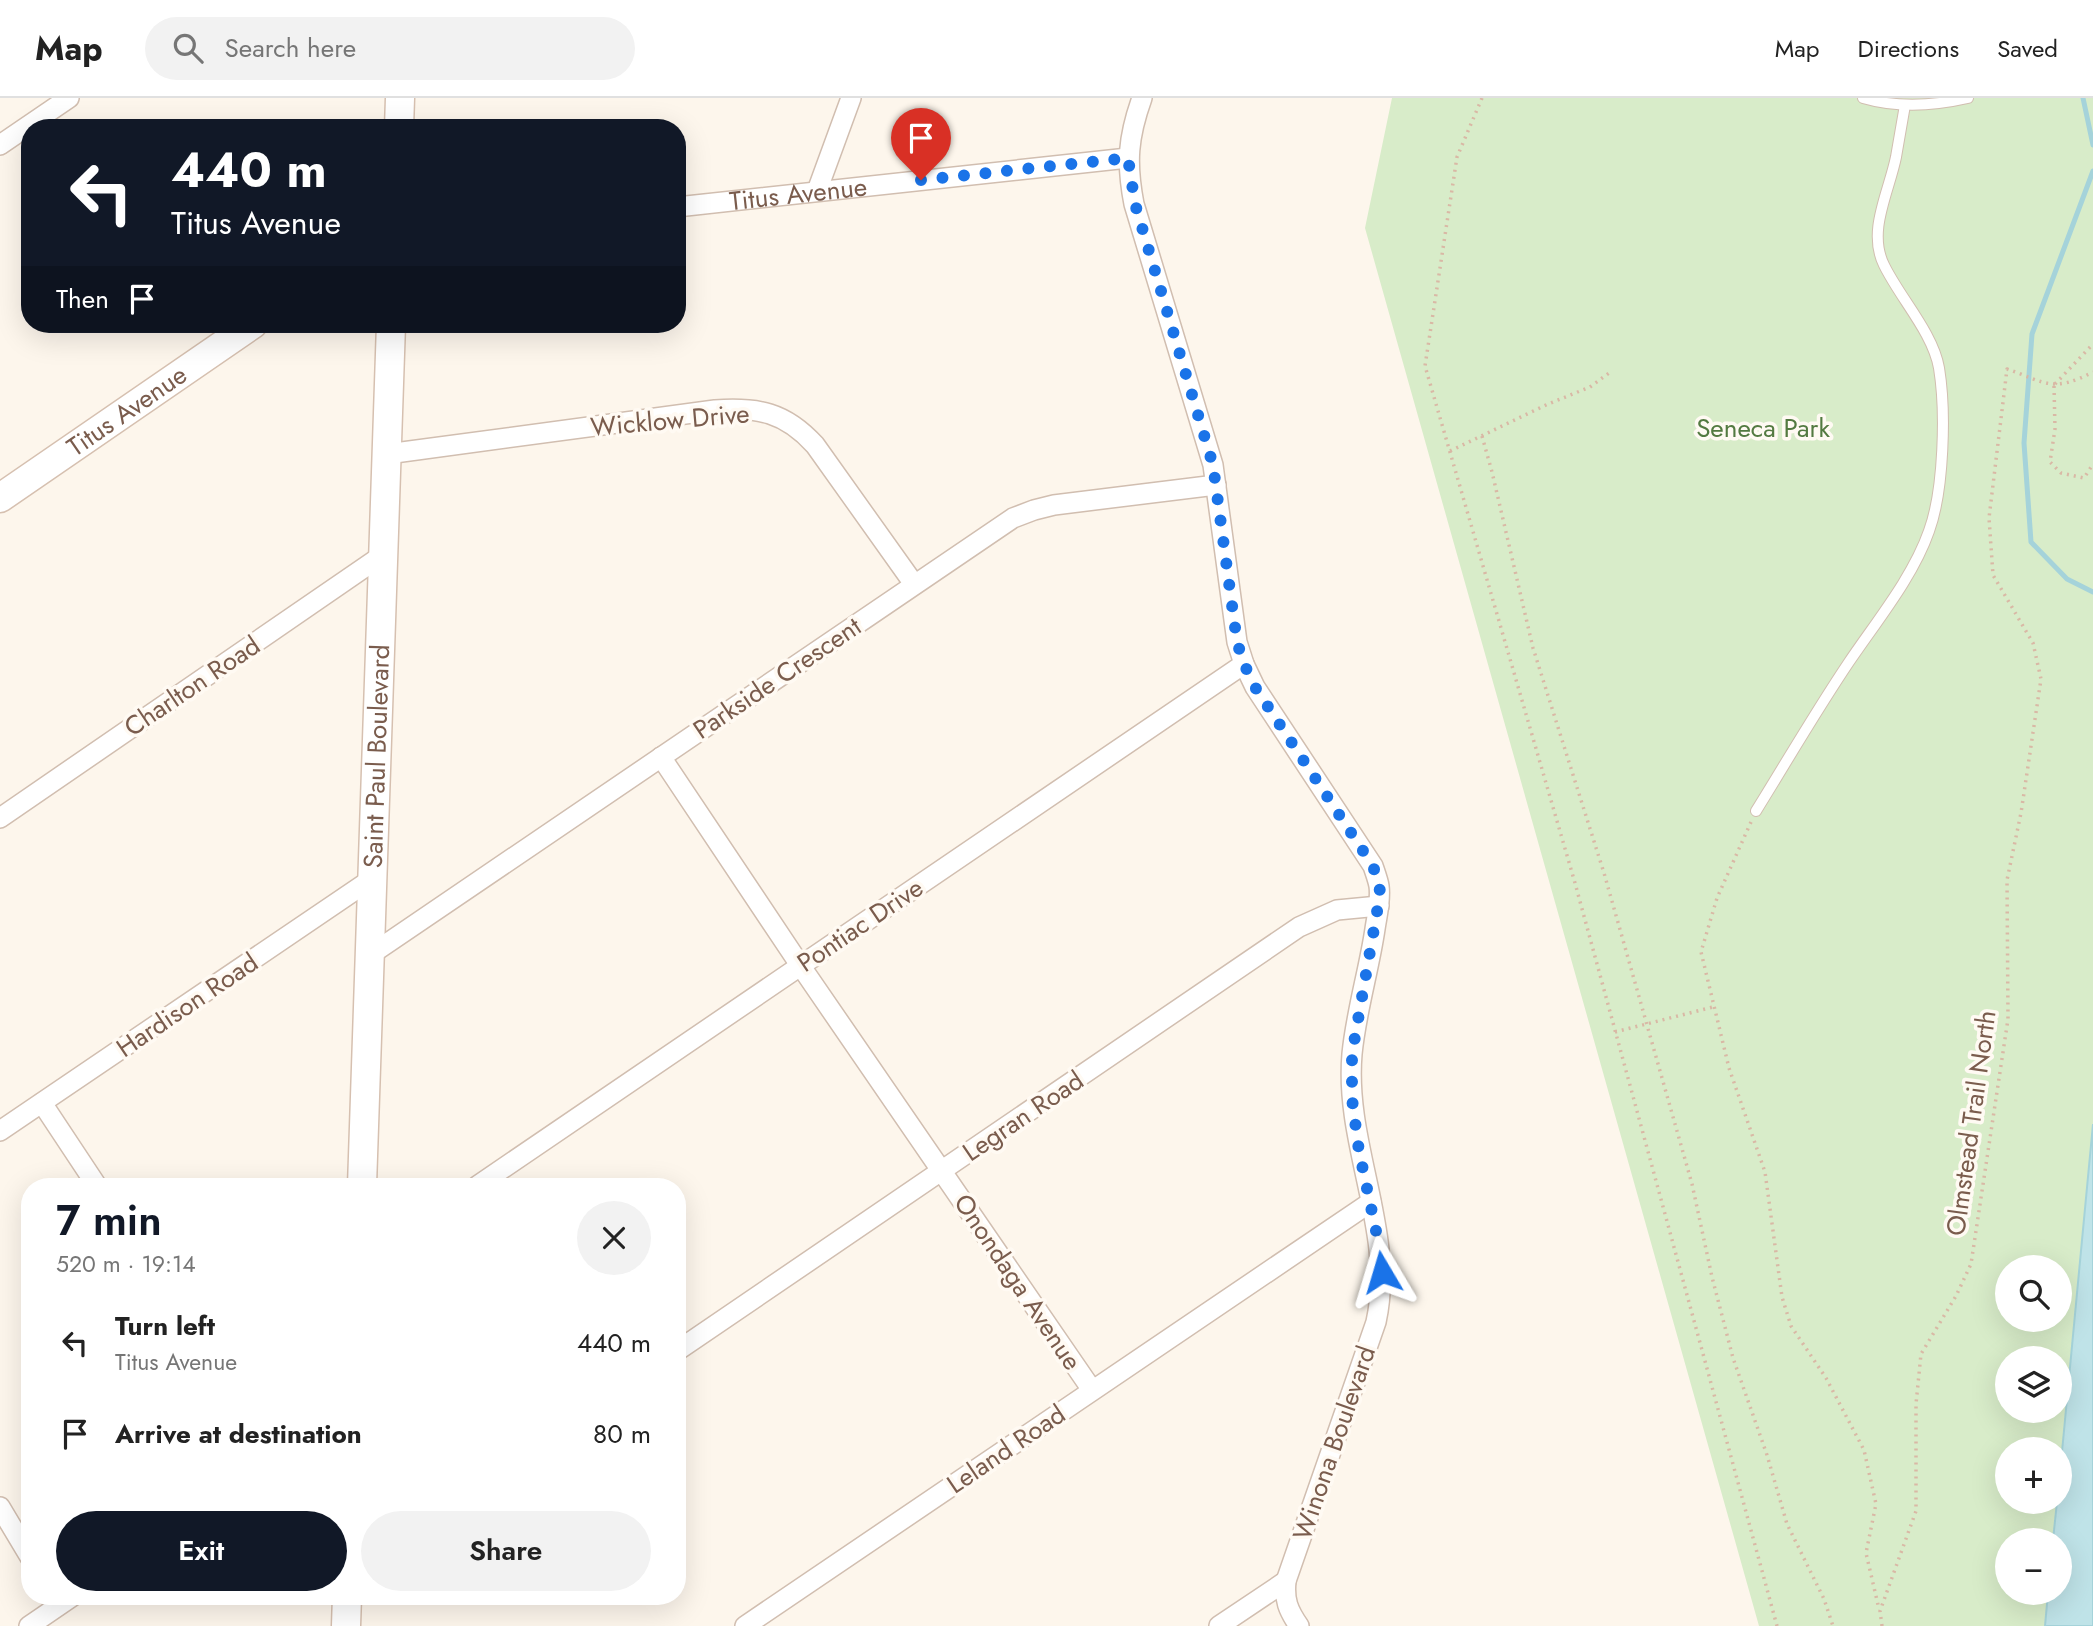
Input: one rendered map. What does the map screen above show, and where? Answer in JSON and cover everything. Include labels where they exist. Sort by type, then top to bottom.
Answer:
[{"type":"main road","points":[[399,119],[400,98]]},
{"type":"main road","name":"Titus Avenue","points":[[0,498],[240,333]]},
{"type":"main road","name":"Saint Paul Boulevard","points":[[362,1178],[391,333]]},
{"type":"main road","points":[[346,1626],[347,1605]]},
{"type":"street","points":[[38,119],[69,98]]},
{"type":"street","points":[[817,191],[851,98]]},
{"type":"street","name":"Winona Boulevard","points":[[1142,98],[1132,126],[1128,158],[1135,204],[1213,465],[1237,642],[1255,687],[1373,866],[1380,887],[1352,1054],[1352,1099],[1382,1272],[1381,1298],[1376,1322],[1286,1581],[1284,1595],[1287,1608],[1299,1626]]},
{"type":"street","points":[[0,145],[21,131]]},
{"type":"street","name":"Titus Avenue","points":[[686,206],[1128,158]]},
{"type":"street","name":"Wicklow Drive","points":[[387,454],[715,410],[740,408],[761,411],[782,418],[799,428],[815,445],[914,584]]},
{"type":"street","name":"Parkside Crescent","points":[[370,955],[995,529],[1034,510],[1054,505],[1216,485]]},
{"type":"street","name":"Charlton Road","points":[[0,818],[384,554]]},
{"type":"street","name":"Pontiac Drive","points":[[489,1178],[1244,664]]},
{"type":"street","name":"Onondaga Avenue","points":[[661,757],[1091,1390]]},
{"type":"street","name":"Hardison Road","points":[[0,1131],[373,878]]},
{"type":"street","name":"Legran Road","points":[[686,1346],[1299,927],[1337,910],[1378,906]]},
{"type":"street","points":[[42,1102],[92,1178]]},
{"type":"street","name":"Leland Road","points":[[745,1626],[1371,1202]]},
{"type":"street","points":[[0,1507],[21,1542]]},
{"type":"street","points":[[1219,1626],[1286,1581]]},
{"type":"street","points":[[29,1626],[55,1605]]},
{"type":"lane","points":[[1863,98],[1905,105],[1953,102],[1968,98]]},
{"type":"lane","points":[[1756,811],[1917,559],[1930,530],[1938,499],[1942,422],[1938,366],[1930,344],[1883,264],[1878,247],[1879,222],[1896,158],[1905,105]]},
{"type":"path","points":[[1482,98],[1457,157],[1425,366],[1575,883],[1777,1626]]},
{"type":"path","points":[[2093,344],[2054,386],[2055,429],[2050,462],[2061,474],[2084,478],[2093,464]]},
{"type":"path","name":"Olmstead Trail North","points":[[1882,1626],[1880,1611],[1916,1511],[1916,1404],[1921,1354],[1956,1296],[1971,1264],[2008,1019],[2007,880],[2021,813],[2041,679],[2033,643],[1993,575],[1989,518],[2007,369],[2054,386]]},
{"type":"path","points":[[2054,386],[2072,383],[2093,372]]},
{"type":"path","points":[[1450,452],[1590,387],[1609,373]]},
{"type":"path","points":[[1482,436],[1533,648],[1604,873],[1692,1184],[1733,1358],[1767,1455],[1787,1524],[1820,1590],[1833,1626]]},
{"type":"path","points":[[1756,811],[1717,898],[1701,952],[1730,1068],[1765,1172],[1782,1297],[1791,1326],[1826,1378],[1864,1450],[1876,1504],[1866,1553],[1880,1611]]},
{"type":"path","points":[[1615,1032],[1713,1007]]},
{"type":"green space","name":"Seneca Park","points":[[1392,98],[2093,98],[2093,1124],[2072,1346],[1995,1346],[1995,1423],[2065,1423],[2063,1437],[1995,1437],[1995,1514],[2056,1514],[2054,1528],[1995,1528],[1995,1605],[2047,1605],[2045,1626],[1759,1626],[1365,228]]},
{"type":"water","points":[[2093,1124],[2093,1626],[2045,1626],[2047,1605],[2072,1605],[2072,1528],[2054,1528],[2056,1514],[2072,1514],[2072,1437],[2063,1437],[2065,1423],[2072,1423],[2072,1346]]},
{"type":"waterway","points":[[2083,98],[2093,145]]},
{"type":"waterway","points":[[2093,171],[2032,334],[2024,443],[2031,542],[2067,579],[2093,592]]},
{"type":"route","points":[[921,180],[1128,158],[1135,204],[1213,465],[1237,642],[1244,664],[1255,687],[1373,866],[1380,887],[1352,1054],[1352,1099],[1382,1272]]}]
